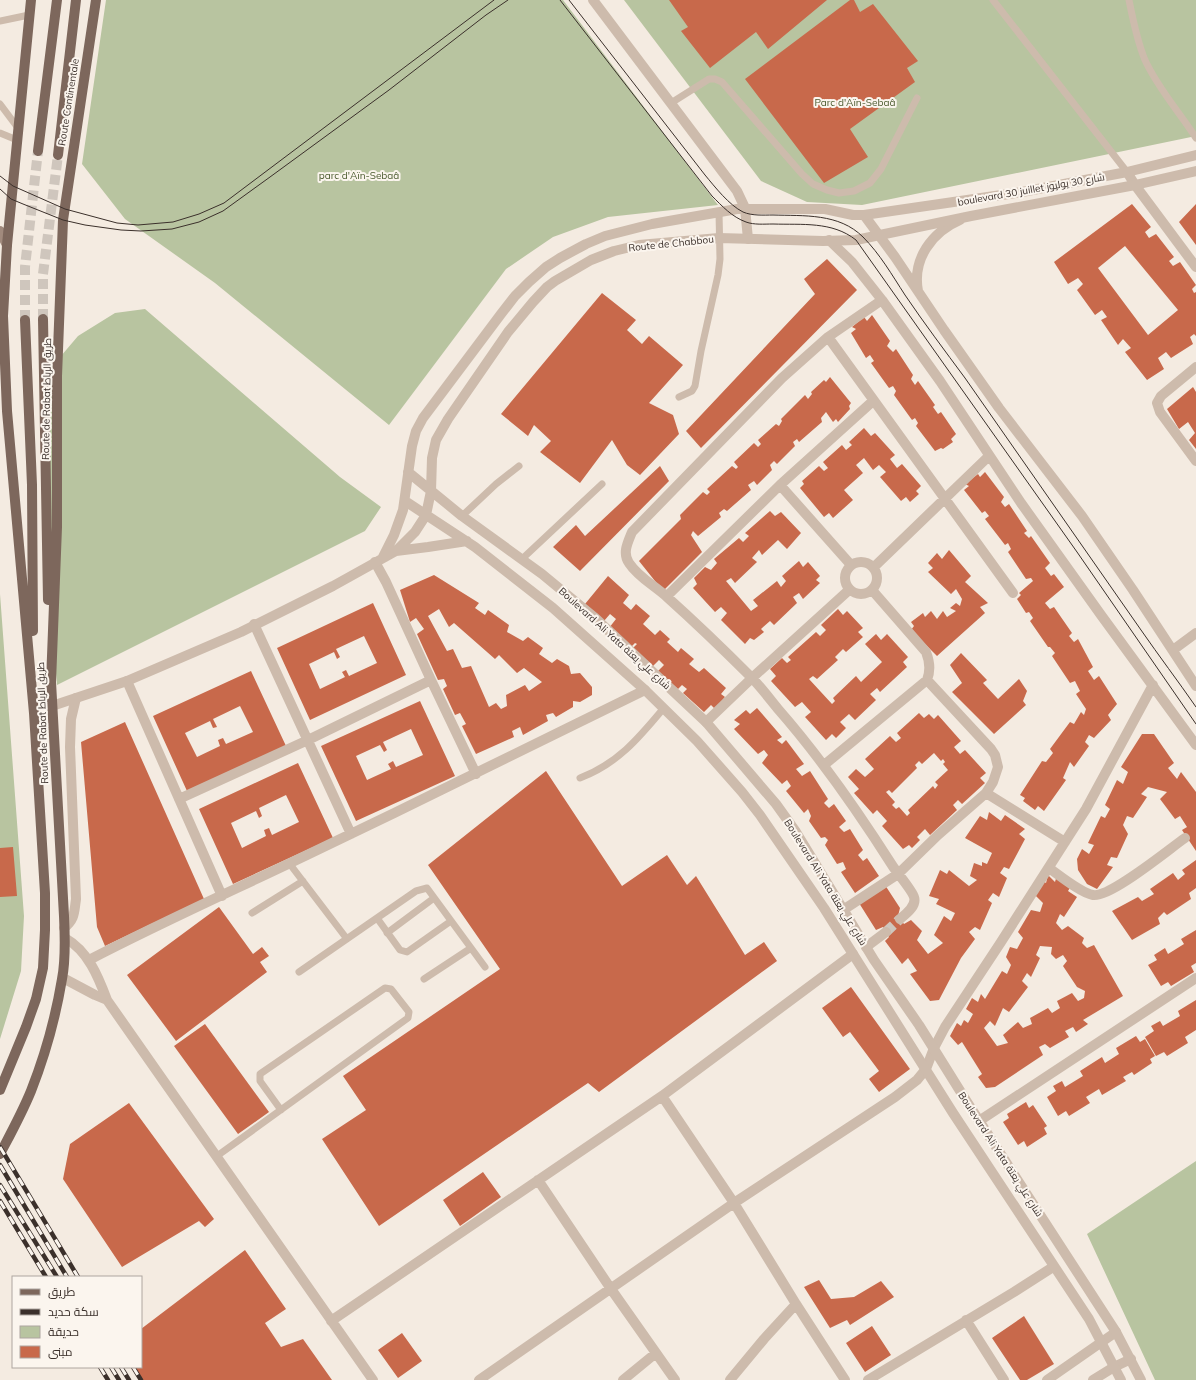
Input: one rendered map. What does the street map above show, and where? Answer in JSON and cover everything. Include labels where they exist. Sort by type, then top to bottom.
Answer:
[{"type":"main road","points":[[7,245],[31,0]]},
{"type":"main road","points":[[38,151],[57,0]]},
{"type":"main road","points":[[58,155],[76,0]]},
{"type":"main road","name":"Route Continentale","points":[[65,208],[96,0]]},
{"type":"main road","name":"Route de Rabat طريق الرباط","points":[[0,1154],[31,1091],[49,1034],[63,978],[65,933],[51,682],[57,527],[57,376],[65,208]]},
{"type":"main road","name":"Route de Rabat طريق الرباط","points":[[0,231],[7,245],[3,316],[7,411],[34,713],[45,893],[43,968],[36,999],[0,1090]]},
{"type":"main road","points":[[43,319],[45,372],[46,535],[51,682]]},
{"type":"main road","points":[[25,320],[32,485],[31,533],[34,713]]},
{"type":"street","points":[[593,0],[738,190],[745,208],[748,239]]},
{"type":"street","name":"boulevard 30 juillet شارع 30 يوليوز","points":[[864,215],[1014,193],[1127,172],[1196,155]]},
{"type":"street","name":"boulevard 30 juillet شارع 30 يوليوز","points":[[971,216],[1135,185],[1196,171]]},
{"type":"street","points":[[1127,172],[1196,267]]},
{"type":"street","name":"Route de Chabbou","points":[[379,559],[394,535],[405,500],[412,446],[416,431],[423,418],[515,296],[537,274],[574,250],[606,236],[636,227],[719,212],[745,208],[825,209],[864,215]]},
{"type":"street","points":[[864,215],[999,408],[1082,516],[1196,686]]},
{"type":"street","points":[[918,293],[916,283],[917,270],[920,259],[927,246],[942,230],[971,216]]},
{"type":"street","name":"Route de Chabbou","points":[[426,515],[431,491],[432,458],[436,440],[448,419],[508,332],[533,302],[547,287],[580,266],[614,251],[639,245],[720,238],[856,240],[971,216]]},
{"type":"street","points":[[829,240],[852,262],[882,300],[940,381],[989,456],[1096,609],[1196,745]]},
{"type":"street","points":[[882,300],[828,337],[782,378],[632,532],[626,551],[627,558],[636,571],[667,596],[752,678],[797,730],[824,765],[856,809],[914,898],[914,904],[900,919]]},
{"type":"street","points":[[828,337],[1012,593]]},
{"type":"street","points":[[1196,367],[1161,396],[1157,403],[1160,412],[1196,461]]},
{"type":"street","points":[[667,596],[780,484],[873,401]]},
{"type":"street","points":[[874,567],[989,456]]},
{"type":"street","name":"Boulevard Ali Yata شارع علي يعتة","points":[[408,472],[462,516],[564,591],[594,617],[706,722],[776,804],[796,832],[866,946],[934,1048],[979,1121],[1116,1332],[1141,1380]]},
{"type":"street","points":[[780,484],[851,565]]},
{"type":"street","name":"Boulevard Ali Yata شارع علي يعتة","points":[[405,500],[467,541],[553,608],[645,690],[716,761],[760,815],[854,954],[953,1113],[1078,1303],[1102,1343],[1121,1380]]},
{"type":"street","points":[[396,551],[415,532],[426,515]]},
{"type":"street","points":[[52,706],[126,681],[241,632],[254,624],[333,586],[379,559],[396,551],[467,541]]},
{"type":"street","points":[[379,559],[386,582],[476,774]]},
{"type":"street","points":[[860,562],[870,564],[874,567],[878,577],[876,587],[867,594],[861,595],[855,594],[850,590],[847,586],[845,577],[851,565],[860,562]]},
{"type":"street","points":[[706,722],[752,678],[850,590]]},
{"type":"street","points":[[824,765],[927,680],[930,670],[929,659],[926,652],[872,590]]},
{"type":"street","points":[[254,624],[351,834]]},
{"type":"street","points":[[1173,650],[1196,633]]},
{"type":"street","points":[[179,799],[308,740],[431,680]]},
{"type":"street","points":[[843,910],[898,874],[938,835],[986,793],[993,782],[998,767],[995,755],[927,680]]},
{"type":"street","points":[[126,681],[222,896]]},
{"type":"street","points":[[479,1380],[734,1203],[918,1080],[926,1069],[934,1048],[945,1027],[1049,868],[1102,780],[1153,685]]},
{"type":"street","points":[[88,960],[168,920],[222,896],[476,774],[645,690]]},
{"type":"street","points":[[76,698],[72,719],[70,747],[76,899],[74,916],[65,933],[88,960],[100,980],[107,1000],[373,1380]]},
{"type":"street","points":[[986,793],[1065,842]]},
{"type":"street","points":[[1049,868],[1088,894],[1097,896],[1114,889],[1185,838]]},
{"type":"street","points":[[866,946],[886,932]]},
{"type":"street","points":[[331,1320],[662,1096],[854,954]]},
{"type":"street","points":[[63,978],[107,1000]]},
{"type":"street","points":[[979,1121],[1196,978]]},
{"type":"street","points":[[662,1096],[734,1203],[845,1380]]},
{"type":"street","points":[[538,1180],[611,1289],[675,1380]]},
{"type":"street","points":[[868,1380],[1053,1267]]},
{"type":"street","points":[[730,1380],[764,1339],[796,1304]]},
{"type":"street","points":[[966,1320],[1004,1380]]},
{"type":"street","points":[[1047,1380],[1116,1332]]},
{"type":"street","points":[[623,1380],[656,1353]]},
{"type":"street","points":[[1093,1380],[1114,1367],[1131,1359]]},
{"type":"lane","points":[[993,0],[1127,172]]},
{"type":"lane","points":[[1129,0],[1135,28],[1146,62],[1196,138]]},
{"type":"lane","points":[[0,21],[29,15]]},
{"type":"lane","points":[[671,103],[708,79],[715,79],[722,82],[802,174],[813,184],[828,190],[839,192],[854,191],[870,183],[881,169],[917,98]]},
{"type":"lane","points":[[0,104],[18,128]]},
{"type":"lane","points":[[0,133],[17,140]]},
{"type":"lane","points":[[679,397],[692,391],[695,386],[701,351],[718,276],[720,238],[719,212]]},
{"type":"lane","points":[[462,516],[496,484],[519,466]]},
{"type":"lane","points":[[522,559],[602,484]]},
{"type":"lane","points":[[580,778],[600,770],[618,757],[633,744],[663,709]]},
{"type":"lane","points":[[290,863],[347,939]]},
{"type":"lane","points":[[252,912],[303,881]]},
{"type":"lane","points":[[300,972],[416,891],[427,888],[485,967]]},
{"type":"lane","points":[[387,932],[434,898]]},
{"type":"lane","points":[[377,918],[400,950],[407,952],[451,921]]},
{"type":"lane","points":[[424,979],[471,948]]},
{"type":"lane","points":[[217,1156],[281,1110],[408,1018],[409,1012],[391,989],[385,988],[260,1074],[260,1081],[281,1110]]},
{"type":"green space","name":"parc d'Aïn-Sebaâ","points":[[106,0],[563,0],[718,205],[608,217],[553,237],[506,269],[389,425],[215,283],[125,219],[82,164]]},
{"type":"green space","name":"Parc d'Aïn-Sebaâ","points":[[624,0],[1196,0],[1196,136],[862,205],[807,202],[761,181]]},
{"type":"green space","points":[[145,309],[340,477],[381,507],[365,531],[57,685],[43,520],[50,369],[78,336],[115,313]]},
{"type":"green space","points":[[0,594],[24,916],[21,971],[0,1039]]},
{"type":"green space","points":[[1196,1161],[1196,1380],[1155,1380],[1087,1234]]},
{"type":"building","points":[[669,0],[827,0],[768,49],[756,32],[710,68],[681,31],[688,27]]},
{"type":"building","points":[[850,0],[854,0],[860,12],[873,4],[918,61],[907,68],[915,82],[850,129],[868,157],[824,183],[745,79]]},
{"type":"building","points":[[1132,204],[1151,227],[1145,232],[1149,238],[1156,234],[1174,257],[1169,261],[1173,266],[1180,262],[1196,285],[1192,289],[1194,293],[1196,292],[1196,336],[1194,334],[1190,337],[1193,344],[1171,358],[1166,352],[1158,358],[1164,369],[1147,380],[1125,352],[1131,348],[1123,339],[1118,345],[1101,320],[1107,317],[1102,310],[1095,315],[1077,290],[1083,284],[1078,278],[1068,284],[1054,262]],"holes":[[[1125,246],[1178,310],[1148,335],[1098,268]]]},
{"type":"building","points":[[1196,204],[1196,245],[1179,222]]},
{"type":"building","points":[[827,259],[857,290],[701,448],[686,431],[815,294],[804,279]]},
{"type":"building","points":[[602,293],[636,320],[627,330],[642,344],[649,336],[683,365],[649,403],[673,415],[679,434],[640,475],[627,465],[612,440],[580,483],[540,452],[551,441],[534,425],[528,436],[501,414]]},
{"type":"building","points":[[872,315],[890,341],[887,346],[893,352],[896,349],[913,375],[911,379],[915,385],[918,381],[935,405],[933,407],[938,414],[941,412],[956,434],[951,439],[953,442],[943,449],[941,448],[935,451],[916,426],[918,423],[915,418],[912,420],[894,395],[896,391],[893,386],[889,388],[871,363],[874,361],[870,355],[866,358],[851,333],[856,329],[852,327],[864,317],[867,321]]},
{"type":"building","points":[[830,377],[851,403],[849,406],[850,409],[838,422],[836,419],[833,422],[826,412],[821,418],[822,422],[799,442],[797,439],[793,442],[795,446],[777,464],[774,461],[770,465],[772,470],[757,485],[754,481],[748,485],[751,490],[727,511],[724,509],[719,513],[721,517],[698,536],[693,531],[691,535],[702,552],[663,591],[639,561],[681,519],[680,515],[703,492],[707,495],[710,492],[707,489],[732,466],[736,469],[738,467],[734,462],[754,443],[758,447],[761,444],[758,440],[776,424],[779,426],[782,421],[781,419],[805,395],[808,399],[812,394],[811,392],[824,380],[826,382]]},
{"type":"building","points":[[1193,387],[1196,392],[1196,449],[1189,440],[1195,433],[1188,422],[1179,429],[1167,409]]},
{"type":"building","points":[[864,428],[871,436],[875,433],[895,455],[890,459],[897,468],[902,464],[921,486],[916,491],[919,494],[910,502],[906,497],[901,501],[880,477],[886,472],[879,465],[873,470],[864,458],[856,465],[863,473],[844,490],[853,500],[833,518],[829,513],[824,517],[800,488],[804,484],[802,481],[819,466],[824,471],[828,468],[823,462],[842,445],[846,450],[852,445],[849,442]]},
{"type":"building","points":[[660,466],[669,481],[580,571],[553,547],[576,525],[585,536]]},
{"type":"building","points":[[985,472],[1004,497],[1001,502],[1005,507],[1009,504],[1027,531],[1024,533],[1029,538],[1031,536],[1050,563],[1045,568],[1051,576],[1054,574],[1064,587],[1045,603],[1050,609],[1054,607],[1072,633],[1069,636],[1074,642],[1078,639],[1093,667],[1088,671],[1094,680],[1099,676],[1117,704],[1108,715],[1111,720],[1094,738],[1089,735],[1085,742],[1089,746],[1074,767],[1070,762],[1063,778],[1066,780],[1044,811],[1038,806],[1035,810],[1023,801],[1025,798],[1020,795],[1042,761],[1046,762],[1053,753],[1050,749],[1070,722],[1074,724],[1081,712],[1084,715],[1086,709],[1076,694],[1080,691],[1075,681],[1070,683],[1052,656],[1055,653],[1050,647],[1048,647],[1030,621],[1033,618],[1029,612],[1026,613],[1017,599],[1021,595],[1019,593],[1033,581],[1031,578],[1026,579],[1008,552],[1011,549],[1008,543],[1005,545],[985,519],[989,516],[985,511],[982,513],[964,490],[969,486],[965,484],[978,474],[980,477]]},
{"type":"building","points":[[770,511],[775,516],[781,512],[801,533],[787,549],[778,540],[762,555],[759,550],[752,558],[757,562],[735,583],[731,578],[726,581],[751,611],[758,606],[753,600],[777,581],[781,587],[786,581],[782,576],[799,561],[803,567],[808,562],[820,576],[816,580],[820,583],[803,599],[799,593],[793,597],[797,603],[774,625],[770,621],[761,629],[764,632],[754,640],[750,638],[745,644],[721,620],[727,613],[721,607],[715,612],[693,588],[697,584],[694,578],[705,567],[711,570],[717,563],[714,559],[739,538],[743,542],[749,536],[745,533]]},
{"type":"building","points":[[949,550],[971,576],[965,582],[988,603],[980,607],[985,613],[937,656],[911,630],[914,626],[911,622],[923,613],[925,617],[931,611],[937,619],[943,611],[947,617],[956,611],[950,608],[956,603],[960,606],[962,599],[956,589],[951,594],[928,572],[933,568],[928,563],[937,553],[942,559]]},
{"type":"building","points":[[434,575],[479,603],[475,608],[485,615],[488,610],[509,625],[507,632],[523,641],[528,637],[543,648],[539,654],[552,663],[557,659],[569,666],[571,674],[580,673],[592,687],[592,695],[580,702],[573,701],[573,707],[556,717],[553,713],[546,715],[548,721],[523,735],[520,727],[512,731],[514,737],[476,754],[462,726],[466,724],[460,713],[455,715],[443,689],[447,686],[444,679],[438,680],[417,634],[424,629],[416,618],[410,622],[400,590]],"holes":[[[439,609],[449,627],[454,623],[495,659],[499,655],[517,673],[524,668],[542,682],[529,691],[525,685],[506,695],[507,706],[501,709],[496,703],[489,707],[471,666],[462,668],[453,649],[447,651],[428,616]]]},
{"type":"building","points":[[608,576],[629,595],[623,603],[631,610],[636,604],[650,616],[643,624],[655,635],[660,630],[670,639],[667,642],[678,652],[681,648],[694,659],[689,664],[699,672],[704,668],[726,688],[721,694],[725,697],[715,709],[711,705],[704,712],[683,693],[687,689],[682,685],[678,689],[658,671],[664,665],[659,660],[653,666],[633,648],[637,644],[635,643],[631,647],[609,628],[616,619],[610,614],[604,621],[585,604]]},
{"type":"building","points":[[373,603],[406,675],[310,720],[277,648]],"holes":[[[364,636],[377,663],[349,676],[346,670],[342,672],[345,677],[320,689],[309,664],[334,652],[337,659],[340,657],[336,649]]]},
{"type":"building","points":[[838,609],[843,615],[847,611],[863,628],[858,632],[863,637],[846,652],[843,649],[835,657],[838,660],[817,679],[813,676],[809,679],[832,704],[835,701],[833,698],[856,676],[861,682],[882,662],[865,644],[876,634],[881,640],[887,634],[908,657],[903,662],[907,667],[880,692],[877,688],[870,694],[876,700],[855,720],[849,714],[840,722],[846,728],[836,738],[832,734],[826,740],[805,717],[811,712],[802,702],[795,707],[771,681],[776,676],[770,669],[782,658],[787,663],[791,660],[788,657],[816,632],[820,636],[826,630],[821,625]]},
{"type":"building","points":[[961,653],[987,680],[983,683],[998,699],[1019,679],[1027,691],[1023,701],[1026,705],[994,734],[952,692],[962,683],[950,665]]},
{"type":"building","points":[[251,671],[286,746],[187,791],[153,716]],"holes":[[[240,706],[253,732],[226,744],[223,738],[218,740],[220,746],[197,757],[185,733],[210,721],[213,728],[217,727],[213,719]]]},
{"type":"building","points":[[420,701],[455,776],[356,821],[321,746]],"holes":[[[411,729],[423,755],[396,767],[393,761],[388,764],[391,769],[367,780],[356,756],[380,745],[384,752],[387,750],[383,742]]]},
{"type":"building","points":[[757,708],[782,737],[777,740],[782,744],[786,740],[804,764],[796,769],[802,776],[810,771],[828,799],[824,803],[829,808],[834,804],[846,821],[839,827],[844,832],[850,829],[863,850],[858,855],[863,861],[867,858],[879,876],[855,893],[841,872],[846,869],[843,862],[837,864],[825,845],[828,840],[825,837],[821,838],[809,821],[811,816],[808,809],[804,813],[786,791],[791,786],[787,780],[782,784],[762,763],[768,755],[764,750],[758,754],[734,729],[740,724],[734,720],[746,710],[750,714]]},
{"type":"building","points":[[919,713],[924,718],[929,714],[934,719],[938,715],[961,741],[954,747],[960,754],[965,750],[986,773],[980,778],[985,783],[962,804],[958,800],[953,805],[957,810],[930,835],[925,829],[917,837],[920,840],[912,848],[909,845],[903,849],[882,826],[887,821],[877,810],[873,814],[854,793],[859,789],[848,777],[856,769],[865,777],[874,769],[865,759],[890,736],[896,742],[901,738],[897,733]],"holes":[[[934,753],[941,761],[943,759],[945,762],[943,764],[948,770],[935,782],[938,785],[935,789],[933,786],[908,810],[910,813],[907,816],[899,807],[896,809],[892,805],[895,802],[886,792],[889,790],[892,793],[917,768],[915,765],[919,761],[922,764]]]},
{"type":"building","points":[[125,722],[204,899],[105,946],[97,927],[81,742]]},
{"type":"building","points":[[1142,734],[1154,734],[1174,763],[1168,768],[1177,779],[1181,772],[1196,792],[1196,851],[1182,830],[1187,827],[1180,816],[1175,819],[1160,799],[1167,792],[1148,787],[1141,794],[1147,797],[1133,818],[1127,816],[1123,825],[1128,834],[1117,858],[1111,857],[1107,865],[1113,867],[1097,889],[1087,884],[1078,870],[1077,859],[1082,849],[1089,854],[1094,845],[1088,843],[1101,816],[1105,818],[1110,809],[1105,805],[1117,780],[1123,784],[1128,772],[1121,767]]},
{"type":"building","points":[[298,763],[333,838],[233,884],[199,809]],"holes":[[[286,795],[299,822],[272,835],[269,828],[264,830],[266,836],[242,848],[231,823],[256,811],[259,818],[262,816],[259,808]]]},
{"type":"building","points":[[546,771],[622,886],[667,855],[687,885],[696,876],[745,955],[764,942],[777,961],[599,1092],[588,1083],[379,1226],[322,1139],[366,1110],[343,1076],[500,969],[428,865]]},
{"type":"building","points":[[989,812],[1001,821],[1005,815],[1025,829],[1019,834],[1025,839],[1009,869],[1004,867],[1000,873],[1007,878],[999,897],[993,893],[988,900],[992,903],[980,930],[975,927],[969,932],[975,939],[961,958],[939,1000],[930,1001],[910,974],[917,971],[908,958],[902,964],[885,941],[889,937],[883,927],[876,930],[859,903],[885,885],[900,908],[898,916],[904,924],[911,920],[922,931],[917,940],[928,954],[943,943],[934,935],[944,916],[951,921],[955,913],[936,904],[939,899],[929,896],[940,870],[947,874],[949,870],[969,886],[977,880],[970,876],[974,863],[982,866],[982,862],[987,864],[992,853],[965,838],[980,816],[987,820]]},
{"type":"building","points":[[13,847],[17,896],[0,897],[0,848]]},
{"type":"building","points":[[1196,860],[1196,888],[1189,893],[1191,899],[1167,915],[1164,912],[1158,918],[1160,924],[1132,940],[1112,911],[1138,897],[1142,901],[1154,894],[1150,889],[1173,873],[1178,880],[1185,874],[1182,870]]},
{"type":"building","points":[[1048,875],[1055,882],[1057,875],[1071,886],[1068,891],[1077,897],[1064,917],[1060,914],[1056,923],[1062,930],[1068,926],[1084,938],[1082,943],[1087,948],[1094,945],[1123,996],[1083,1020],[1088,1024],[1076,1032],[1073,1027],[1065,1031],[1069,1037],[1050,1048],[1045,1044],[1039,1047],[1043,1055],[995,1087],[986,1088],[978,1077],[982,1074],[962,1042],[958,1045],[950,1036],[957,1023],[961,1026],[964,1020],[968,1023],[973,1014],[966,1009],[972,998],[978,1002],[981,994],[985,999],[1002,971],[1007,974],[1011,965],[1006,957],[1010,947],[1017,949],[1023,938],[1018,932],[1031,910],[1040,912],[1043,903],[1034,894],[1040,879],[1046,883]],"holes":[[[1040,946],[1052,947],[1051,954],[1056,959],[1063,955],[1067,961],[1063,966],[1077,987],[1085,991],[1084,998],[1078,1001],[1072,993],[1057,1001],[1060,1008],[1052,1013],[1048,1008],[1030,1018],[1032,1024],[1023,1028],[1018,1022],[1003,1035],[1008,1043],[997,1046],[984,1028],[990,1021],[995,1026],[1003,1008],[1009,1012],[1028,987],[1022,981],[1027,973],[1031,977],[1040,958],[1036,955]]]},
{"type":"building","points":[[219,907],[253,954],[262,947],[269,956],[260,962],[267,972],[176,1041],[127,975]]},
{"type":"building","points":[[1196,930],[1196,963],[1191,966],[1194,972],[1171,986],[1168,982],[1161,986],[1148,965],[1157,960],[1154,955],[1165,948],[1168,954],[1184,944],[1181,939]]},
{"type":"building","points":[[851,987],[910,1069],[879,1092],[869,1079],[879,1071],[850,1032],[843,1037],[822,1008]]},
{"type":"building","points":[[1196,1000],[1196,1030],[1185,1037],[1188,1043],[1167,1056],[1164,1052],[1156,1056],[1145,1037],[1154,1031],[1151,1026],[1160,1021],[1163,1026],[1180,1016],[1178,1011]]},
{"type":"building","points":[[205,1024],[269,1112],[238,1134],[174,1046]]},
{"type":"building","points":[[1136,1036],[1140,1042],[1145,1039],[1155,1056],[1150,1059],[1152,1063],[1134,1075],[1132,1072],[1123,1077],[1126,1081],[1102,1095],[1099,1089],[1086,1097],[1090,1103],[1069,1116],[1066,1111],[1058,1116],[1047,1097],[1056,1091],[1053,1086],[1062,1081],[1065,1087],[1083,1076],[1080,1071],[1102,1057],[1105,1063],[1119,1054],[1116,1048]]},
{"type":"building","points":[[1026,1102],[1029,1108],[1033,1105],[1047,1126],[1044,1128],[1047,1134],[1027,1147],[1024,1141],[1018,1145],[1003,1122],[1009,1118],[1007,1114]]},
{"type":"building","points":[[129,1103],[214,1219],[205,1227],[199,1221],[122,1267],[63,1179],[70,1144]]},
{"type":"building","points":[[483,1172],[501,1197],[460,1226],[443,1200]]},
{"type":"building","points":[[245,1250],[286,1309],[265,1323],[281,1347],[303,1339],[332,1380],[139,1380],[132,1368],[142,1368],[142,1328]]},
{"type":"building","points":[[819,1280],[831,1299],[854,1297],[881,1281],[894,1297],[850,1325],[847,1320],[830,1328],[804,1287]]},
{"type":"building","points":[[1024,1316],[1054,1364],[1027,1380],[1020,1380],[992,1338]]},
{"type":"building","points":[[872,1326],[891,1355],[865,1372],[846,1343]]},
{"type":"building","points":[[402,1333],[422,1361],[398,1378],[378,1350]]},
{"type":"tunnel","points":[[25,320],[25,267],[38,151]]},
{"type":"tunnel","points":[[43,319],[43,274],[58,155]]},
{"type":"tunnel","points":[[886,932],[900,919]]},
{"type":"tram line","points":[[0,176],[13,186],[65,209],[117,223],[138,225],[173,222],[199,214],[224,203],[494,0]]},
{"type":"tram line","points":[[0,189],[11,199],[63,220],[85,225],[141,231],[172,229],[199,222],[223,211],[389,90],[486,15],[508,0]]},
{"type":"tram line","points":[[560,0],[712,196],[728,211],[741,220],[749,223],[816,225],[837,230],[856,240],[1077,552],[1196,724]]},
{"type":"tram line","points":[[569,0],[705,175],[722,195],[733,205],[743,212],[750,214],[797,215],[821,217],[832,220],[854,229],[875,250],[912,305],[1196,707]]},
{"type":"railway","points":[[0,1147],[77,1276]]},
{"type":"railway","points":[[0,1165],[66,1276]]},
{"type":"railway","points":[[0,1185],[56,1276]]},
{"type":"railway","points":[[0,1201],[45,1276]]},
{"type":"railway","points":[[101,1368],[108,1380]]},
{"type":"railway","points":[[112,1368],[119,1380]]},
{"type":"railway","points":[[122,1368],[129,1380]]},
{"type":"railway","points":[[134,1368],[141,1380]]}]
